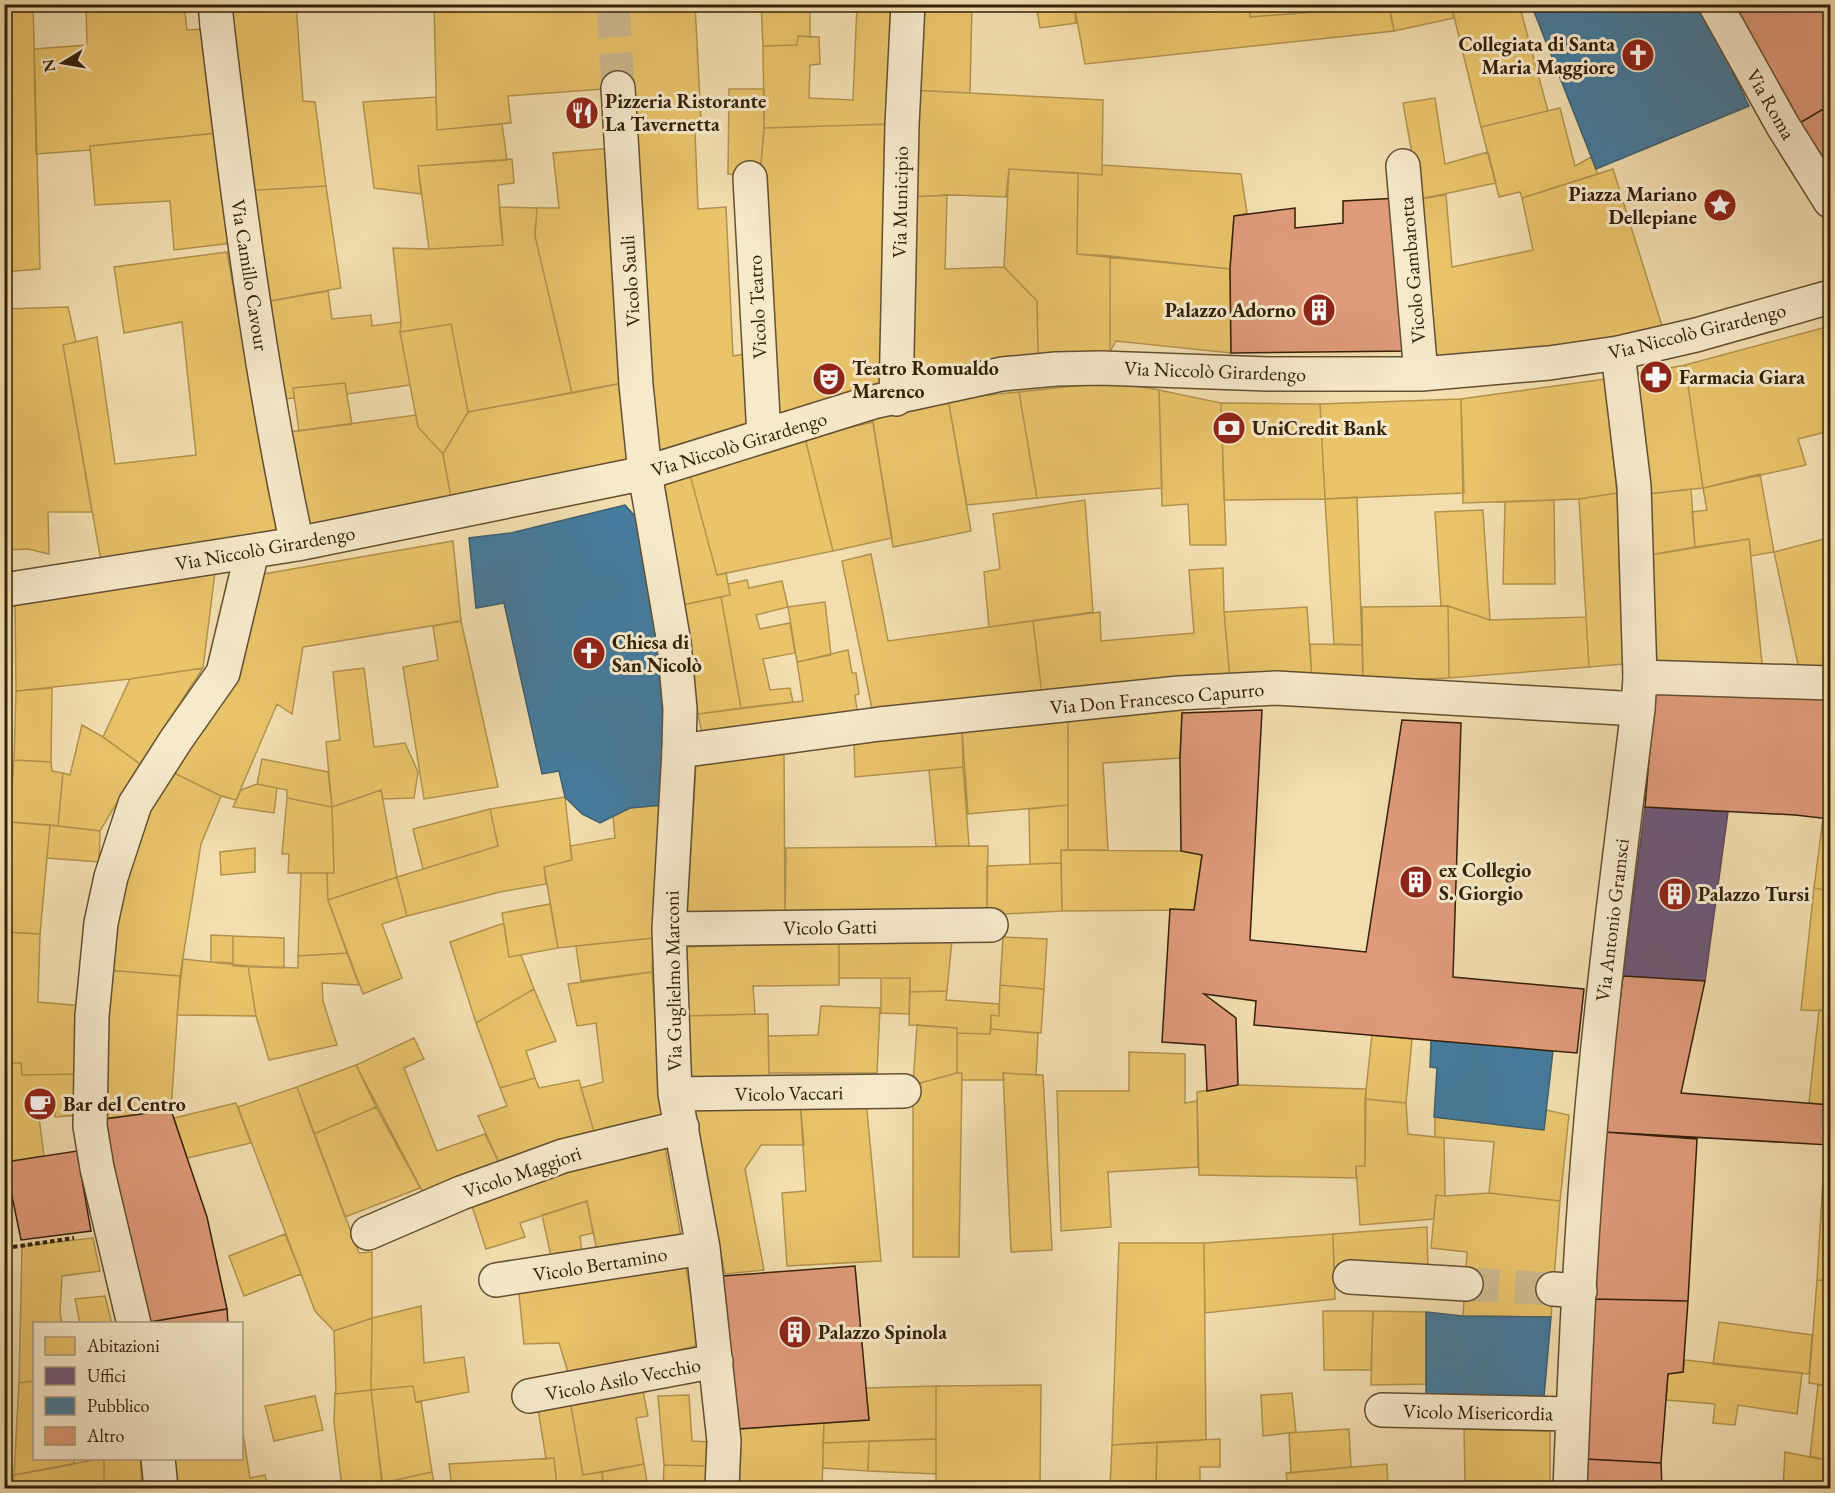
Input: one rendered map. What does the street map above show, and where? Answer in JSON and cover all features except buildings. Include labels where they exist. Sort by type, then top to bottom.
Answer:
[{"type":"street","name":"Via Municipio","points":[[896,399],[902,125],[908,4]]},
{"type":"street","name":"Via Roma","points":[[1715,4],[1783,126],[1830,201]]},
{"type":"street","name":"Via Camillo Cavour","points":[[216,15],[235,178],[267,382],[297,544]]},
{"type":"street","name":"Vicolo Sauli","points":[[618,88],[636,385],[645,473]]},
{"type":"street","name":"Vicolo Gambarotta","points":[[1403,166],[1420,374]]},
{"type":"street","name":"Vicolo Teatro","points":[[750,178],[764,436]]},
{"type":"street","name":"Via Niccolò Girardengo","points":[[4,590],[297,544],[645,473],[873,402],[896,399],[1002,374],[1056,369],[1268,374],[1420,374],[1549,363],[1618,353],[1696,335],[1830,297]]},
{"type":"street","name":"Via Antonio Gramsci","points":[[1570,1488],[1573,1414],[1566,1290],[1591,1122],[1604,980],[1638,709],[1640,676],[1634,486],[1618,353]]},
{"type":"street","name":"Via Guglielmo Marconi","points":[[645,473],[674,643],[680,709],[669,929],[675,1094],[703,1248],[724,1441],[722,1488]]},
{"type":"street","points":[[134,1322],[97,1168],[90,1126],[92,1016],[101,923],[111,877],[135,804],[223,673],[252,552]]},
{"type":"street","points":[[1640,676],[1830,683]]},
{"type":"street","name":"Via Don Francesco Capurro","points":[[678,751],[880,724],[1167,694],[1276,688],[1638,709]]},
{"type":"street","name":"Vicolo Gatti","points":[[669,929],[991,925]]},
{"type":"street","name":"Vicolo Vaccari","points":[[675,1094],[904,1091]]},
{"type":"street","name":"Vicolo Maggiori","points":[[368,1233],[461,1193],[563,1156],[682,1127]]},
{"type":"street","name":"Vicolo Bertamino","points":[[496,1280],[703,1248]]},
{"type":"street","points":[[1350,1277],[1466,1284]]},
{"type":"street","name":"Vicolo Asilo Vecchio","points":[[529,1396],[716,1361]]},
{"type":"street","name":"Vicolo Misericordia","points":[[1382,1410],[1573,1414]]},
{"type":"street","points":[[158,1460],[161,1488]]},
{"type":"path","points":[[13,1246],[113,1232]]},
{"type":"tunnel","points":[[613,4],[618,88]]},
{"type":"tunnel","points":[[1466,1284],[1553,1289]]},
{"type":"place","name":"Collegiata di Santa Maria Maggiore","points":[[1638,55]]},
{"type":"place","name":"Pizzeria Ristorante La Tavernetta","points":[[582,113]]},
{"type":"place","name":"Piazza Mariano Dellepiane","points":[[1720,205]]},
{"type":"place","name":"Palazzo Adorno","points":[[1319,310]]},
{"type":"place","name":"Farmacia Giara","points":[[1656,377]]},
{"type":"place","name":"Teatro Romualdo Marenco","points":[[829,379]]},
{"type":"place","name":"UniCredit Bank","points":[[1229,428]]},
{"type":"place","name":"Chiesa di San Nicolò","points":[[589,653]]},
{"type":"place","name":"ex Collegio S. Giorgio","points":[[1416,882]]},
{"type":"place","name":"Palazzo Tursi","points":[[1675,894]]},
{"type":"place","name":"Bar del Centro","points":[[40,1104]]},
{"type":"place","name":"Palazzo Spinola","points":[[795,1332]]}]
